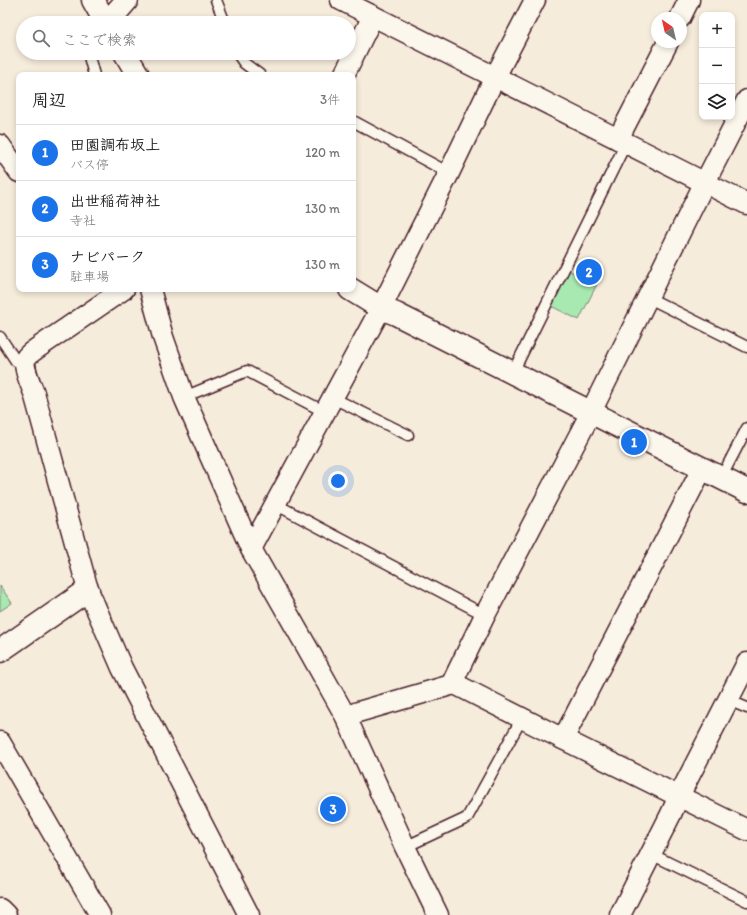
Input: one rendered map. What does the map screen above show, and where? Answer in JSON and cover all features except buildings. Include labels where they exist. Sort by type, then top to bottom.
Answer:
[{"type":"street","points":[[93,0],[103,16]]},
{"type":"street","points":[[113,16],[127,0]]},
{"type":"street","points":[[341,0],[365,8],[495,77],[747,204]]},
{"type":"street","points":[[251,549],[381,308],[449,174],[495,77],[535,0]]},
{"type":"street","points":[[683,12],[689,0]]},
{"type":"street","points":[[356,37],[365,8]]},
{"type":"street","points":[[622,141],[665,48]]},
{"type":"street","points":[[128,60],[136,72]]},
{"type":"street","points":[[345,72],[349,60]]},
{"type":"street","points":[[346,717],[358,712],[452,685],[485,615],[590,412],[747,100]]},
{"type":"street","points":[[0,145],[16,168]]},
{"type":"street","points":[[114,292],[104,295],[27,356],[25,366],[34,393],[88,590],[122,668],[249,915]]},
{"type":"street","points":[[151,292],[163,337],[184,397],[251,549],[346,717],[405,847],[438,915]]},
{"type":"street","points":[[355,292],[381,308],[513,372],[747,491]]},
{"type":"street","points":[[563,739],[711,473]]},
{"type":"street","points":[[0,651],[88,590]]},
{"type":"street","points":[[620,915],[747,663]]},
{"type":"street","points":[[453,683],[747,830]]},
{"type":"street","points":[[0,742],[6,768],[100,915]]},
{"type":"street","points":[[0,909],[6,915]]},
{"type":"lane","points":[[216,0],[222,16]]},
{"type":"lane","points":[[90,60],[93,72]]},
{"type":"lane","points":[[241,60],[244,64],[256,72]]},
{"type":"lane","points":[[356,123],[449,174]]},
{"type":"lane","points":[[513,372],[622,141]]},
{"type":"lane","points":[[647,297],[747,347]]},
{"type":"lane","points":[[0,337],[16,361],[25,360]]},
{"type":"lane","points":[[184,397],[247,371],[329,405],[408,435]]},
{"type":"lane","points":[[711,473],[747,428]]},
{"type":"lane","points":[[275,504],[485,615]]},
{"type":"lane","points":[[728,700],[747,708]]},
{"type":"lane","points":[[405,847],[466,818],[522,718]]},
{"type":"lane","points":[[651,854],[747,901]]},
{"type":"green space","points":[[568,270],[597,284],[579,320],[551,306]]},
{"type":"green space","points":[[0,586],[12,603],[0,611]]},
{"type":"place","name":"出世稲荷神社","points":[[589,272]]},
{"type":"place","name":"田園調布坂上","points":[[634,442]]},
{"type":"place","name":"ナビパーク","points":[[333,809]]}]
